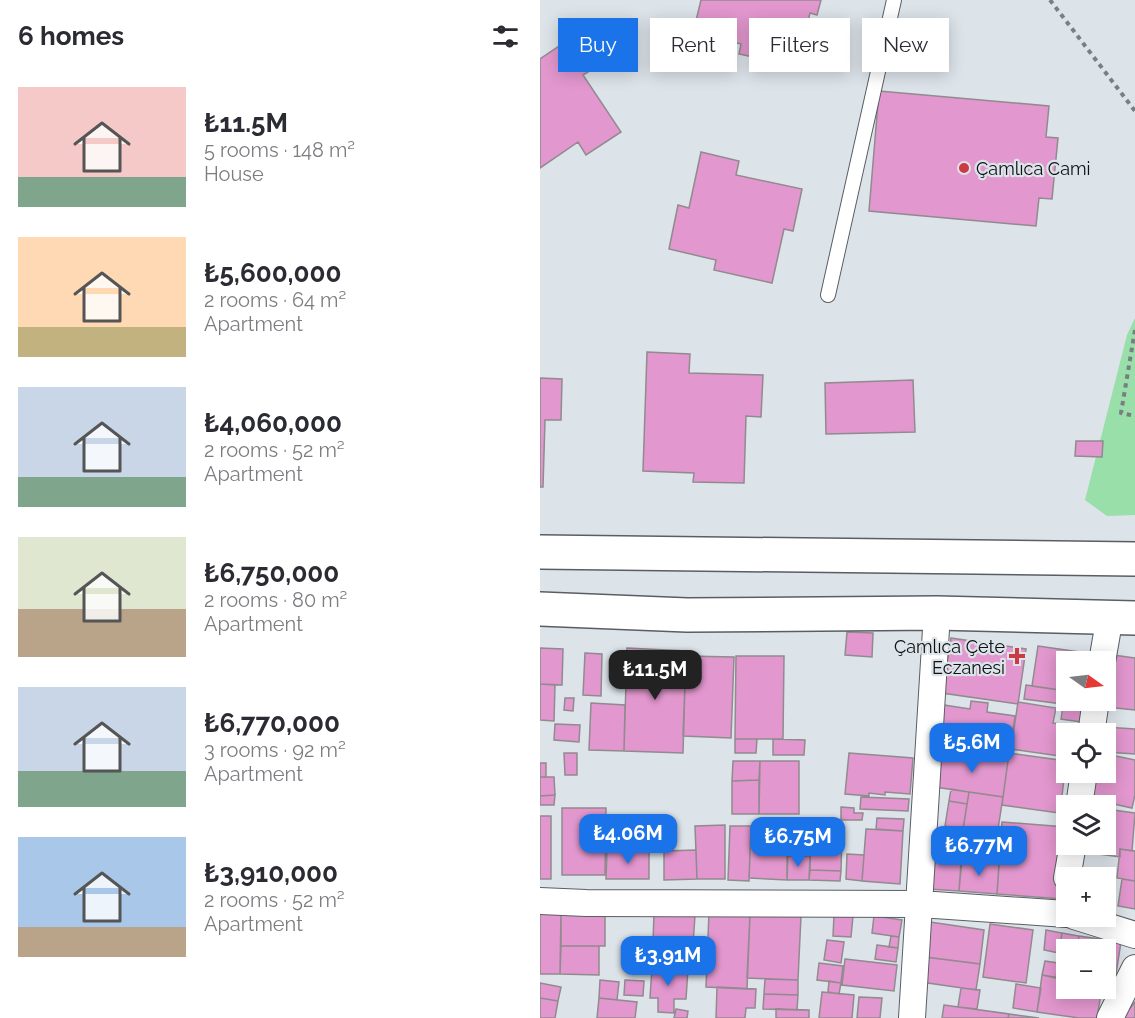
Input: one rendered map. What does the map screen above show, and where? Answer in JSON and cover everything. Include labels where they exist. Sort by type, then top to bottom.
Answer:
[{"type":"main road","points":[[540,552],[1135,559]]},
{"type":"main road","points":[[540,609],[687,615],[937,613],[1122,617]]},
{"type":"street","points":[[912,1018],[937,613]]},
{"type":"street","points":[[1107,651],[1122,617]]},
{"type":"street","points":[[540,901],[920,904],[1056,913]]},
{"type":"street","points":[[1109,927],[1135,935]]},
{"type":"street","points":[[1110,1018],[1135,968]]},
{"type":"lane","points":[[828,295],[894,0]]},
{"type":"path","points":[[1050,0],[1135,111]]},
{"type":"path","points":[[1135,330],[1121,413],[1135,417]]},
{"type":"green space","points":[[1135,318],[1135,515],[1107,516],[1085,500],[1127,335]]},
{"type":"building","points":[[701,0],[821,0],[817,15],[810,13],[809,18],[749,18],[749,56],[739,54],[741,44],[737,43],[737,18],[697,18]]},
{"type":"building","points":[[558,47],[558,72],[588,72],[583,75],[621,132],[586,155],[578,142],[540,168],[540,59]]},
{"type":"building","name":"Çamlıca Cami","points":[[879,91],[1049,106],[1046,137],[1058,138],[1052,199],[1039,198],[1036,226],[869,211]]},
{"type":"building","points":[[701,152],[739,161],[736,175],[802,189],[793,231],[784,229],[772,283],[714,270],[716,260],[669,249],[678,205],[689,208]]},
{"type":"building","points":[[647,352],[690,354],[689,373],[763,375],[761,417],[746,416],[744,483],[693,482],[694,473],[643,471]]},
{"type":"building","points":[[540,378],[562,379],[561,420],[545,420],[543,487],[540,487]]},
{"type":"building","points":[[913,380],[915,432],[826,434],[825,383]]},
{"type":"building","points":[[1076,441],[1103,441],[1102,457],[1075,456]]},
{"type":"building","points":[[847,632],[873,633],[872,657],[845,655]]},
{"type":"building","points":[[951,638],[1026,649],[1018,704],[942,693]]},
{"type":"building","points":[[1038,646],[1072,651],[1056,651],[1056,690],[1032,686]]},
{"type":"building","points":[[540,648],[563,649],[562,685],[540,684]]},
{"type":"building","points":[[627,648],[686,651],[683,753],[624,751]]},
{"type":"building","points":[[585,653],[602,654],[601,696],[583,695]]},
{"type":"building","points":[[615,653],[627,654],[626,678],[613,678]]},
{"type":"building","points":[[1116,655],[1135,658],[1135,710],[1116,708]]},
{"type":"building","points":[[686,656],[734,657],[731,738],[683,736]]},
{"type":"building","points":[[736,656],[784,656],[783,739],[735,739]]},
{"type":"building","points":[[540,684],[555,685],[554,721],[540,720]]},
{"type":"building","points":[[1026,685],[1056,690],[1056,703],[1024,699]]},
{"type":"building","points":[[565,698],[574,698],[573,711],[564,710]]},
{"type":"building","points":[[971,701],[988,703],[987,712],[1015,716],[1008,761],[940,751],[937,704],[970,709]]},
{"type":"building","points":[[1018,702],[1056,708],[1053,723],[1056,723],[1056,756],[1011,749]]},
{"type":"building","points":[[591,703],[625,705],[624,751],[589,750]]},
{"type":"building","points":[[1062,711],[1083,711],[1081,722],[1061,719]]},
{"type":"building","points":[[555,724],[580,725],[579,742],[554,740]]},
{"type":"building","points":[[1116,728],[1135,729],[1135,754],[1116,753]]},
{"type":"building","points":[[735,739],[757,739],[756,753],[735,753]]},
{"type":"building","points":[[773,739],[805,740],[804,755],[773,755]]},
{"type":"building","points":[[940,751],[1008,761],[1003,797],[935,787]]},
{"type":"building","points":[[564,753],[577,753],[577,775],[565,775]]},
{"type":"building","points":[[849,753],[913,758],[910,794],[885,792],[885,795],[869,793],[869,796],[845,794]]},
{"type":"building","points":[[1009,753],[1056,760],[1056,783],[1064,783],[1062,795],[1056,795],[1056,813],[1002,805]]},
{"type":"building","points":[[1116,756],[1135,760],[1135,795],[1132,808],[1116,804],[1116,795],[1092,795],[1095,783],[1116,783]]},
{"type":"building","points":[[733,761],[760,761],[759,780],[732,781]]},
{"type":"building","points":[[760,761],[799,761],[799,814],[759,814]]},
{"type":"building","points":[[540,763],[546,763],[546,777],[540,777]]},
{"type":"building","points":[[540,777],[554,777],[555,795],[540,796]]},
{"type":"building","points":[[759,780],[759,814],[732,814],[732,781]]},
{"type":"building","points":[[951,789],[969,792],[967,804],[949,801]]},
{"type":"building","points":[[969,792],[1003,797],[996,842],[962,836]]},
{"type":"building","points":[[555,795],[554,805],[540,805],[540,796]]},
{"type":"building","points":[[861,797],[909,799],[908,811],[860,809]]},
{"type":"building","points":[[949,801],[967,804],[963,829],[945,826]]},
{"type":"building","points":[[841,807],[854,808],[854,813],[863,813],[862,820],[841,820]]},
{"type":"building","points":[[562,808],[606,808],[605,875],[562,875]]},
{"type":"building","points":[[1116,810],[1135,813],[1132,851],[1120,849],[1120,857],[1106,855],[1116,855]]},
{"type":"building","points":[[540,816],[551,816],[551,879],[540,879]]},
{"type":"building","points":[[877,818],[904,819],[903,831],[876,829]]},
{"type":"building","points":[[607,820],[629,820],[629,850],[607,850]]},
{"type":"building","points":[[629,820],[654,820],[654,850],[629,850]]},
{"type":"building","points":[[1002,822],[1056,826],[1056,855],[1065,855],[1064,867],[1056,867],[1056,898],[997,894]]},
{"type":"building","points":[[725,825],[725,879],[697,879],[695,826]]},
{"type":"building","points":[[730,826],[751,826],[749,881],[728,880]]},
{"type":"building","points":[[751,826],[789,828],[787,880],[749,878]]},
{"type":"building","points":[[866,829],[903,831],[900,884],[862,881]]},
{"type":"building","points":[[811,831],[842,832],[841,871],[810,870]]},
{"type":"building","points":[[940,837],[964,839],[961,863],[937,861]]},
{"type":"building","points":[[1120,849],[1135,851],[1135,881],[1117,878]]},
{"type":"building","points":[[607,850],[649,850],[649,879],[606,879]]},
{"type":"building","points":[[696,850],[697,879],[664,880],[664,851]]},
{"type":"building","points":[[847,854],[864,855],[862,881],[846,879]]},
{"type":"building","points":[[787,856],[810,856],[809,880],[787,880]]},
{"type":"building","points":[[962,859],[999,863],[997,894],[959,891]]},
{"type":"building","points":[[931,861],[961,863],[959,891],[929,889]]},
{"type":"building","points":[[810,870],[841,871],[840,881],[809,880]]},
{"type":"building","points":[[1122,879],[1135,881],[1135,909],[1118,906]]},
{"type":"building","points":[[540,911],[561,911],[560,974],[540,974]]},
{"type":"building","points":[[561,911],[605,911],[605,946],[561,946]]},
{"type":"building","points":[[709,912],[750,914],[747,989],[706,987]]},
{"type":"building","points":[[654,913],[695,915],[693,945],[653,943]]},
{"type":"building","points":[[750,914],[801,916],[798,980],[747,978]]},
{"type":"building","points":[[834,915],[853,916],[851,937],[833,936]]},
{"type":"building","points":[[874,916],[902,920],[899,937],[872,933]]},
{"type":"building","points":[[930,922],[984,930],[980,964],[925,957]]},
{"type":"building","points":[[990,924],[1033,930],[1026,983],[983,977]]},
{"type":"building","points":[[1046,930],[1062,933],[1061,939],[1056,939],[1056,952],[1044,950]]},
{"type":"building","points":[[1062,933],[1079,936],[1079,939],[1061,939]]},
{"type":"building","points":[[891,936],[899,937],[898,948],[889,947]]},
{"type":"building","points":[[1079,936],[1100,939],[1079,939]]},
{"type":"building","points":[[827,940],[844,942],[841,963],[824,960]]},
{"type":"building","points":[[1116,941],[1121,942],[1116,974]]},
{"type":"building","points":[[653,943],[693,945],[693,969],[652,967]]},
{"type":"building","points":[[877,945],[898,948],[896,962],[875,959]]},
{"type":"building","points":[[561,946],[599,946],[599,975],[560,974]]},
{"type":"building","points":[[925,957],[980,964],[976,990],[921,982]]},
{"type":"building","points":[[845,959],[897,965],[894,991],[842,985]]},
{"type":"building","points":[[1045,961],[1056,963],[1056,978],[1042,975]]},
{"type":"building","points":[[819,963],[843,966],[841,983],[817,980]]},
{"type":"building","points":[[652,967],[688,969],[686,999],[674,999],[674,1013],[658,1012],[658,998],[650,998]]},
{"type":"building","points":[[1042,975],[1056,977],[1056,999],[1100,999],[1097,1018],[1037,1012]]},
{"type":"building","points":[[765,979],[798,980],[798,995],[764,994]]},
{"type":"building","points":[[600,980],[619,982],[617,1000],[599,998]]},
{"type":"building","points":[[625,980],[644,981],[643,996],[624,995]]},
{"type":"building","points":[[829,981],[841,983],[839,994],[828,992]]},
{"type":"building","points":[[540,983],[561,987],[558,1001],[540,998]]},
{"type":"building","points":[[1016,984],[1041,988],[1037,1012],[1013,1008]]},
{"type":"building","points":[[717,987],[756,989],[755,1008],[746,1008],[745,1018],[716,1018]]},
{"type":"building","points":[[961,988],[980,990],[977,1009],[958,1007]]},
{"type":"building","points":[[822,992],[854,995],[852,1018],[819,1018]]},
{"type":"building","points":[[764,994],[798,995],[797,1010],[763,1009]]},
{"type":"building","points":[[859,997],[882,998],[880,1018],[857,1018]]},
{"type":"building","points":[[540,998],[558,1001],[555,1018],[540,1018]]},
{"type":"building","points":[[599,998],[637,1002],[635,1018],[597,1018]]},
{"type":"building","points":[[1135,1002],[1135,1018],[1122,1018]]},
{"type":"building","points":[[944,1005],[1009,1014],[1008,1018],[942,1018]]},
{"type":"building","points":[[676,1009],[688,1011],[687,1018],[674,1018]]},
{"type":"building","points":[[776,1009],[809,1010],[809,1018],[776,1018]]},
{"type":"building","points":[[1009,1014],[1039,1018],[1008,1018]]},
{"type":"place","name":"Çamlıca Cami","points":[[964,168]]},
{"type":"place","name":"Çamlıca Çete Eczanesi","points":[[1017,656]]}]
